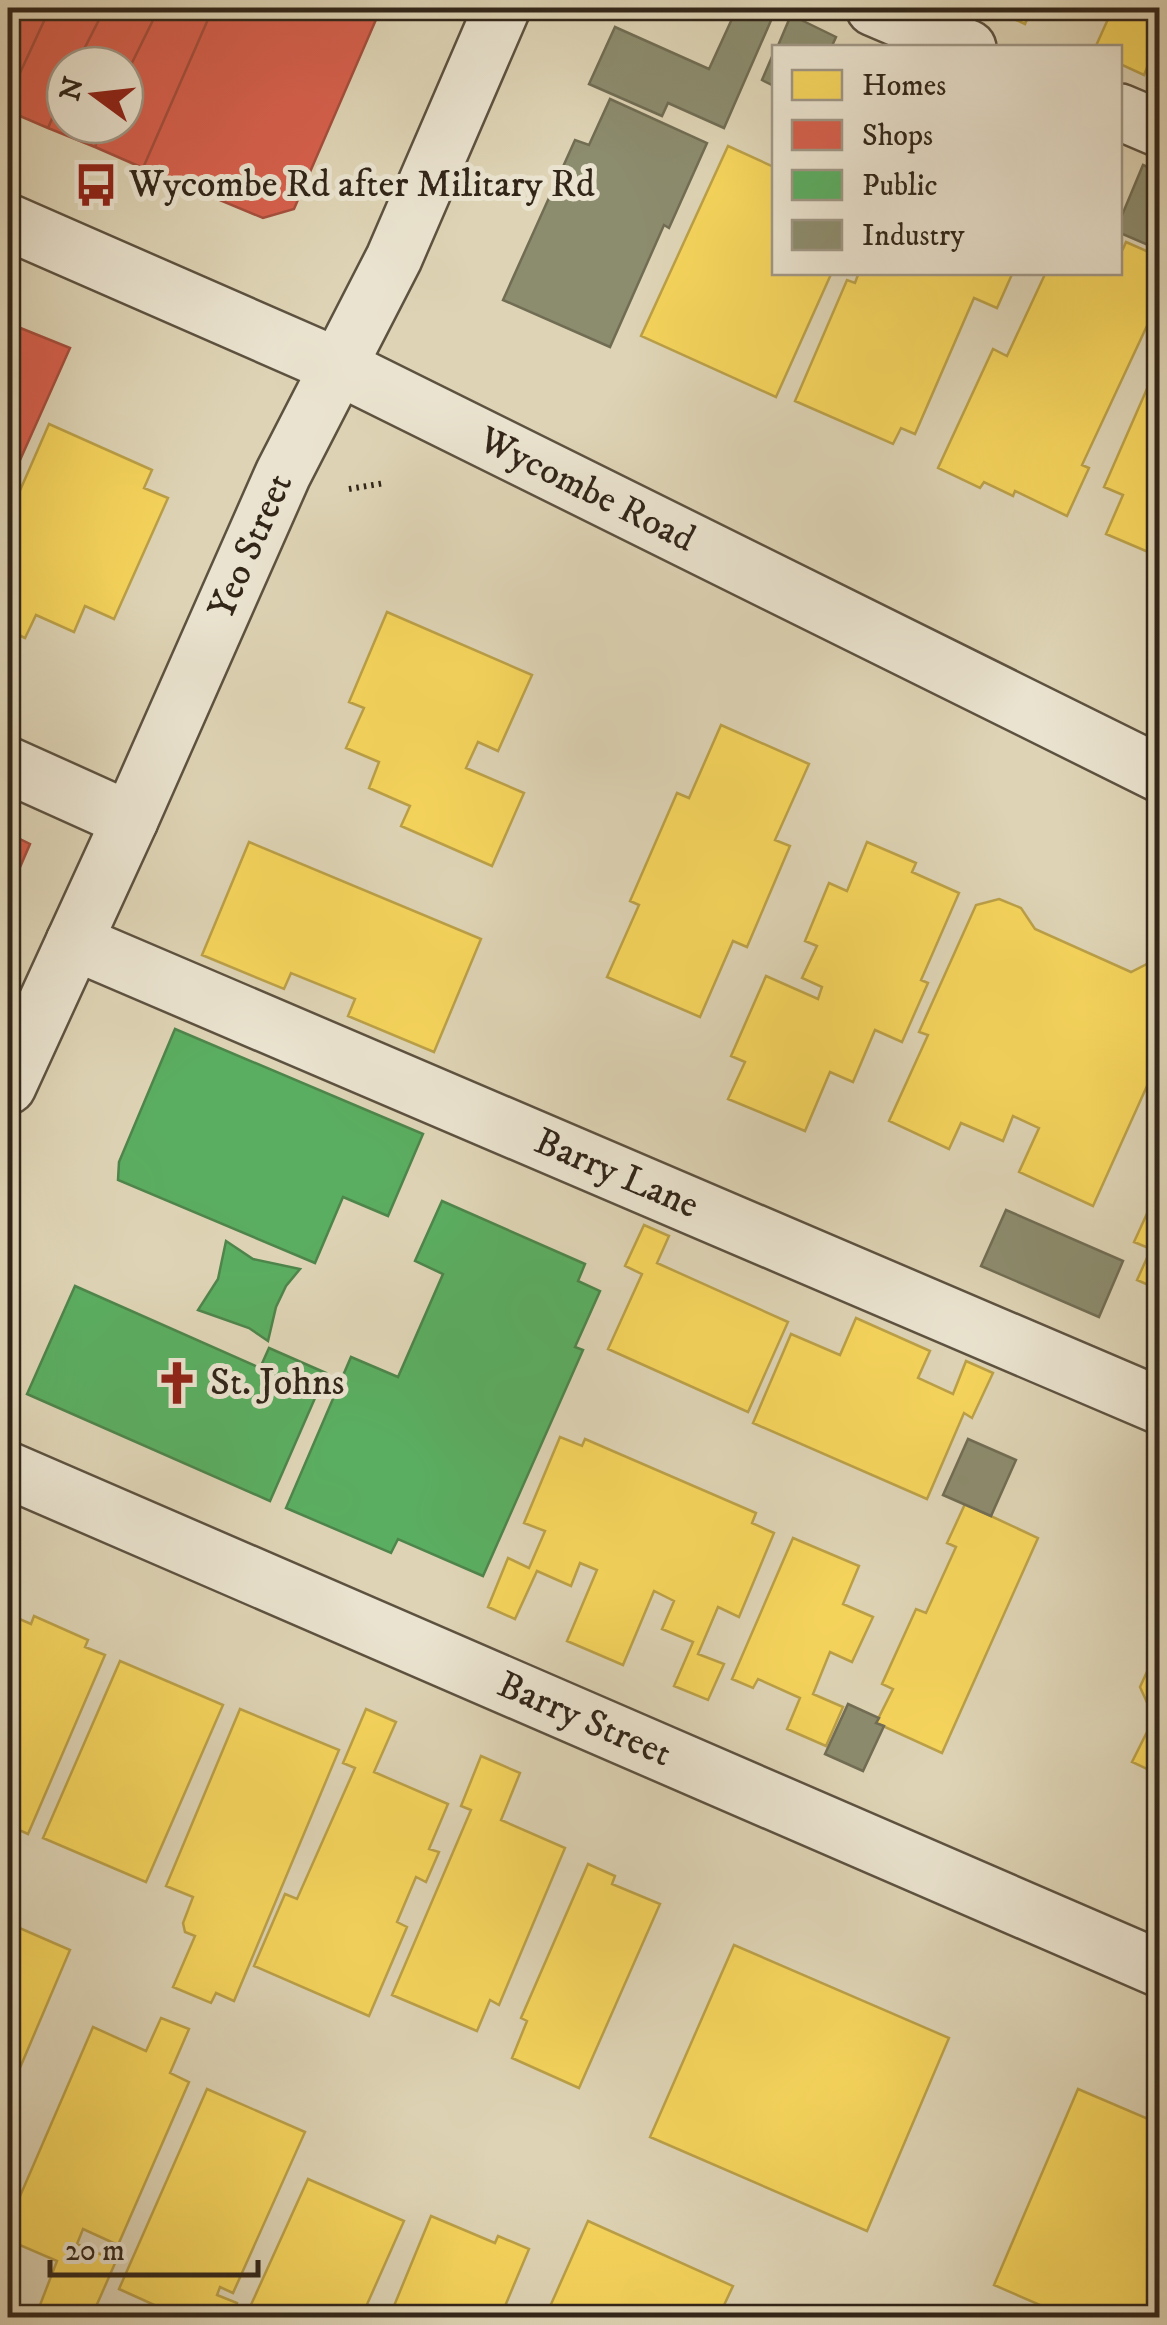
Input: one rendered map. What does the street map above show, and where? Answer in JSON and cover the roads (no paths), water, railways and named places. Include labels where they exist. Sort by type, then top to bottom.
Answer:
[{"type":"street","name":"Yeo Street","points":[[8,1086],[283,474],[394,258],[502,8]]},
{"type":"street","points":[[874,8],[961,45]]},
{"type":"street","points":[[1122,113],[1160,129]]},
{"type":"street","name":"Wycombe Road","points":[[8,222],[337,366],[1160,774]]},
{"type":"street","points":[[8,765],[130,820]]},
{"type":"street","name":"Barry Lane","points":[[74,942],[1160,1406]]},
{"type":"street","name":"Barry Street","points":[[8,1470],[1160,1969]]},
{"type":"place","name":"Wycombe Rd after Military Rd","points":[[96,185]]},
{"type":"place","name":"St. Johns","points":[[177,1383]]}]
